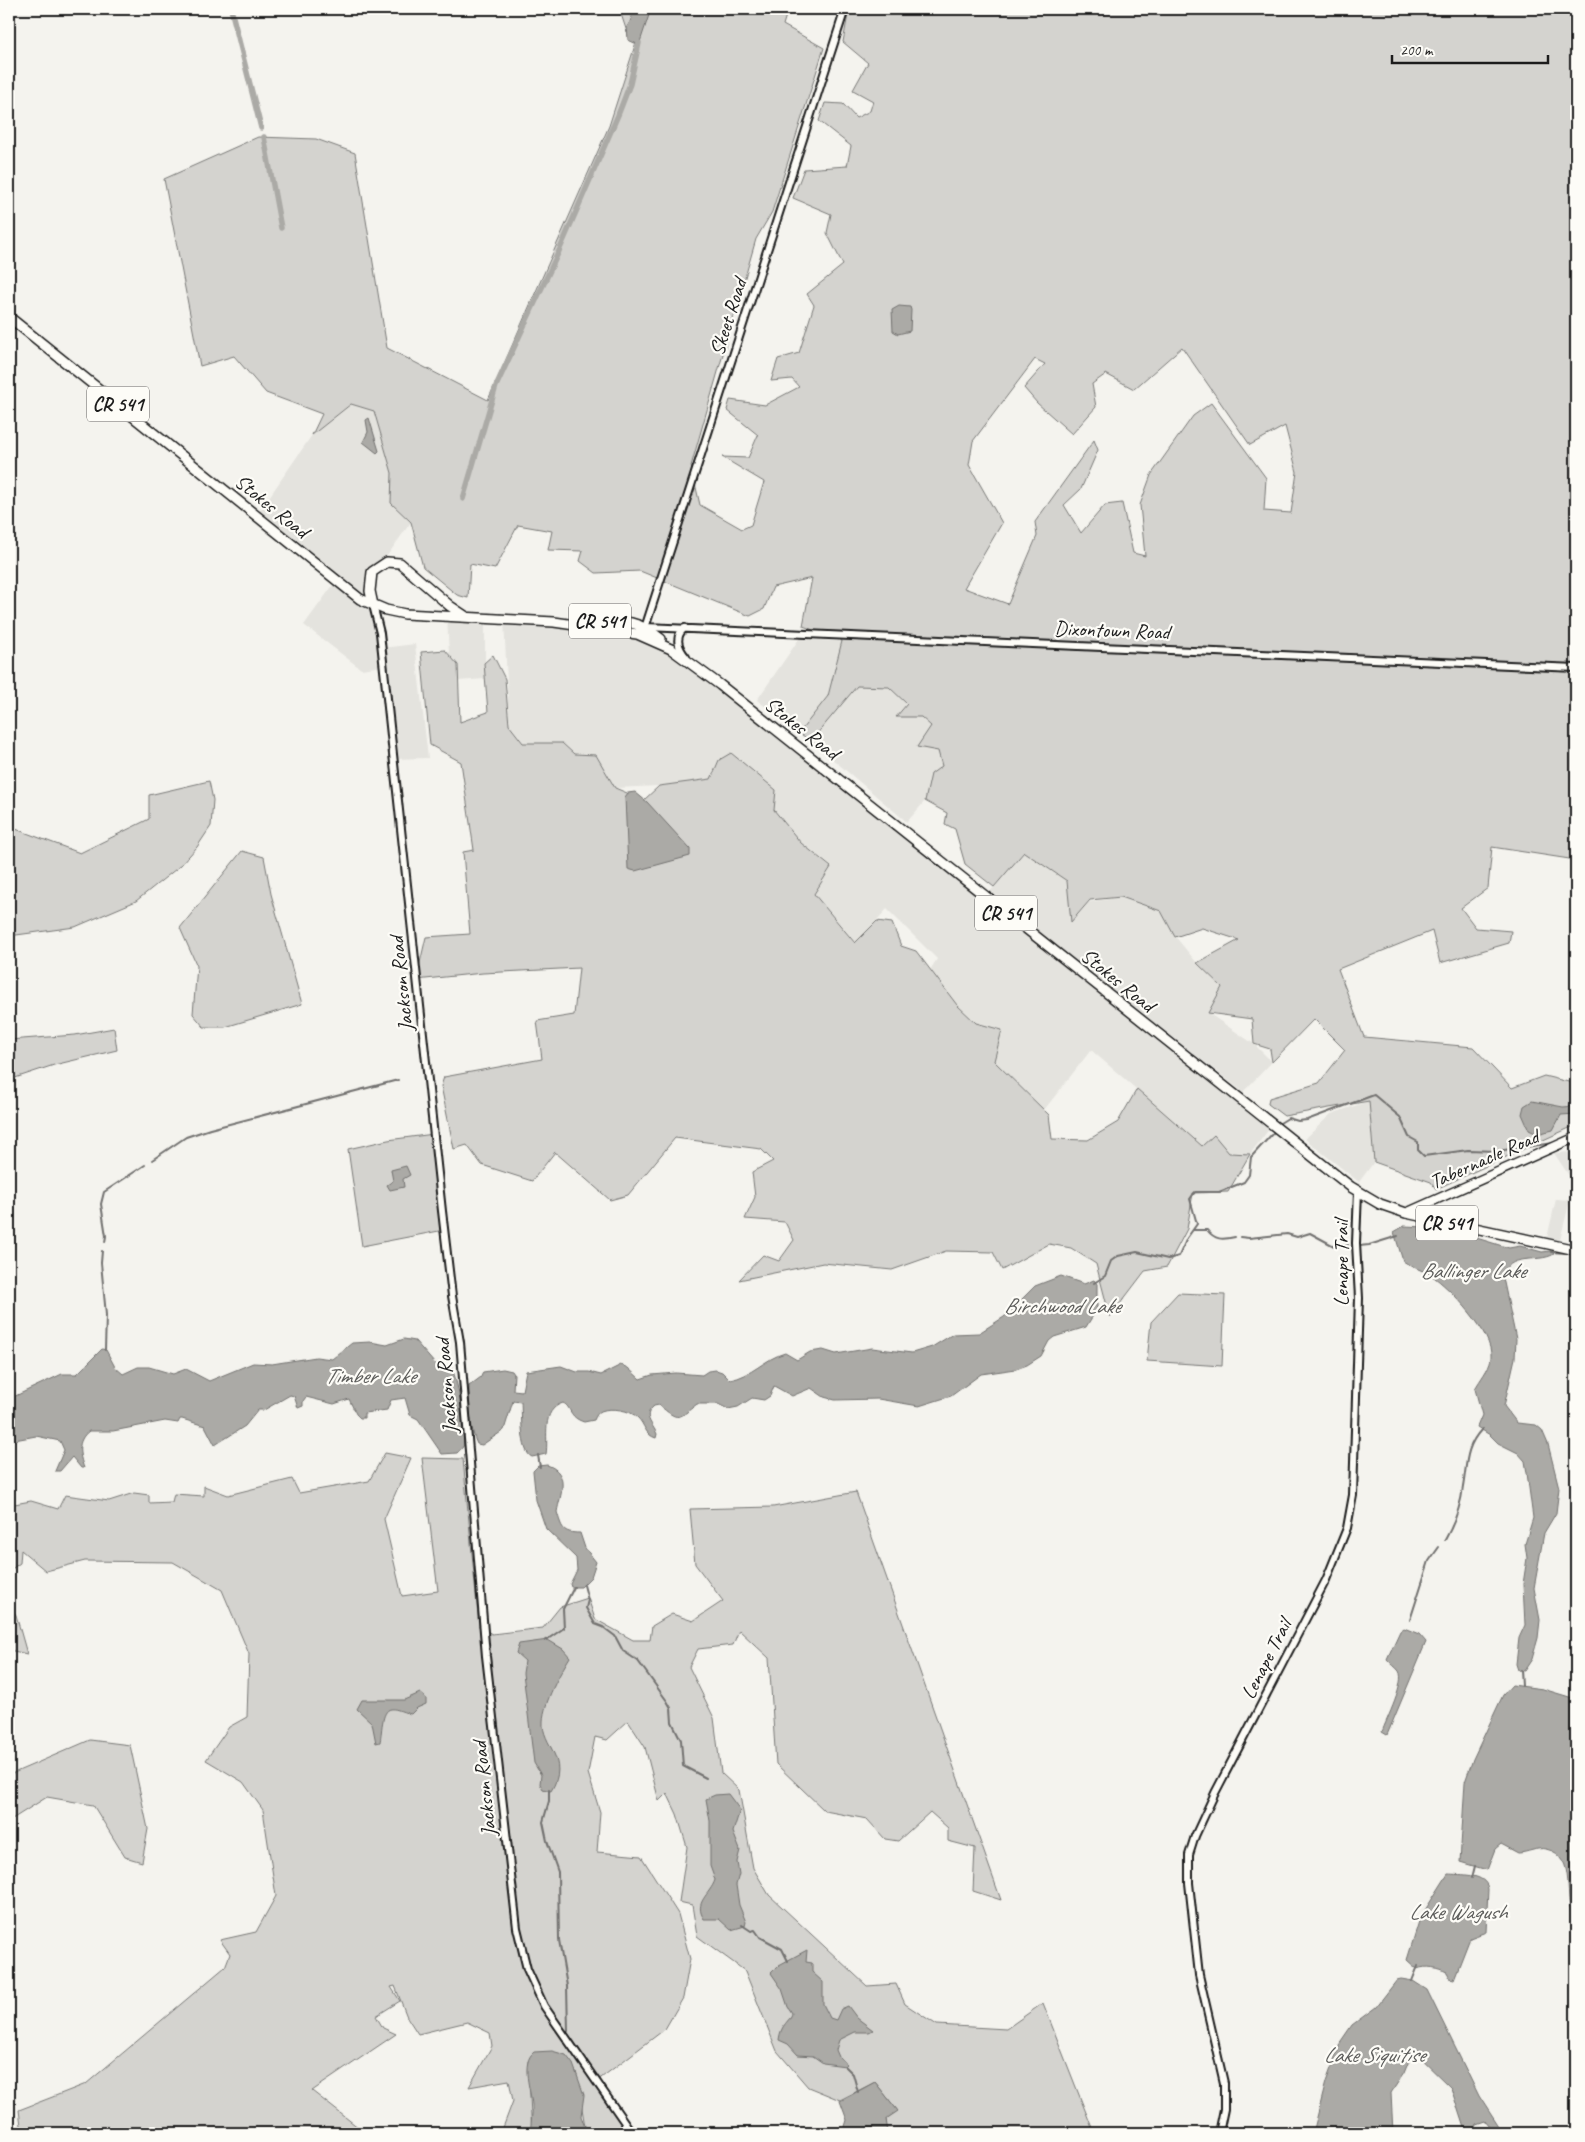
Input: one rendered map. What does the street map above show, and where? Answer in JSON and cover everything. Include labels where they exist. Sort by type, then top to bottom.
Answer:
[{"type":"main road","name":"Stokes Road","points":[[9,317],[344,588],[373,605],[396,612],[554,622],[644,631]]},
{"type":"main road","points":[[373,605],[370,585],[372,572],[382,564],[394,561],[406,566],[450,606],[468,617]]},
{"type":"main road","name":"Stokes Road","points":[[554,622],[623,621],[644,631],[680,654],[1358,1191],[1380,1204],[1406,1213],[1576,1250]]},
{"type":"main road","name":"Tabernacle Road","points":[[1406,1213],[1576,1137]]},
{"type":"street","name":"Skeet Road","points":[[644,631],[845,9]]},
{"type":"street","name":"Jackson Road","points":[[373,605],[380,633],[442,1211],[460,1342],[488,1670],[511,1887],[520,1943],[532,1982],[544,2006],[632,2133]]},
{"type":"street","name":"Dixontown Road","points":[[644,631],[685,628],[1576,668]]},
{"type":"street","points":[[685,628],[680,632],[678,642],[681,651],[690,662]]},
{"type":"street","name":"Lenape Trail","points":[[1219,2133],[1224,2109],[1224,2083],[1200,1976],[1188,1874],[1190,1855],[1195,1836],[1326,1580],[1347,1528],[1353,1495],[1356,1422],[1359,1298],[1356,1243],[1358,1191]]},
{"type":"shaded area","points":[[597,9],[788,9],[783,25],[824,48],[772,212],[756,239],[691,466],[700,505],[742,529],[751,525],[764,482],[722,457],[748,458],[758,435],[727,410],[730,400],[765,405],[799,387],[792,379],[771,381],[778,359],[799,353],[814,305],[807,294],[843,265],[827,233],[831,214],[793,198],[804,169],[847,166],[851,146],[819,121],[825,103],[843,104],[856,118],[870,111],[873,101],[853,90],[868,63],[843,42],[849,9],[1576,9],[1576,860],[1492,847],[1488,888],[1461,908],[1476,928],[1511,931],[1509,943],[1440,963],[1432,931],[1338,969],[1364,1037],[1473,1047],[1512,1088],[1544,1076],[1573,1083],[1576,1089],[1576,1125],[1436,1189],[1431,1182],[1374,1162],[1369,1101],[1284,1116],[1268,1104],[1269,1098],[1319,1083],[1345,1050],[1314,1019],[1272,1062],[1270,1049],[1254,1044],[1252,1019],[1208,1013],[1222,987],[1197,963],[1239,940],[1202,928],[1175,937],[1161,911],[1121,897],[1090,900],[1071,922],[1067,881],[1024,852],[994,887],[965,864],[955,829],[945,824],[947,813],[925,801],[931,774],[942,766],[938,751],[917,747],[931,726],[921,717],[896,717],[907,704],[889,687],[857,686],[811,741],[799,733],[828,696],[842,641],[803,626],[812,578],[773,587],[764,609],[750,616],[640,571],[596,573],[580,561],[583,551],[548,550],[552,531],[518,525],[495,569],[470,564],[468,598],[457,595],[423,567],[411,522],[391,503],[392,473],[374,411],[351,404],[312,435],[322,414],[266,393],[234,356],[200,366],[164,179],[258,137],[316,139],[355,153],[387,348],[488,400],[609,126],[639,33],[627,32],[621,14],[596,13]],"holes":[[[1182,347],[1250,445],[1285,426],[1297,472],[1291,513],[1264,511],[1266,478],[1211,403],[1193,416],[1151,475],[1140,505],[1145,556],[1133,553],[1122,503],[1105,505],[1081,533],[1064,505],[1081,489],[1098,450],[1094,440],[1035,522],[1037,536],[1008,604],[964,588],[1002,523],[969,465],[973,441],[1035,359],[1045,364],[1024,388],[1037,403],[1072,434],[1096,407],[1092,384],[1106,374],[1134,389]]]},
{"type":"shaded area","points":[[351,404],[374,411],[392,473],[391,503],[411,522],[370,580],[382,648],[415,644],[428,758],[392,759],[383,666],[361,669],[304,625],[336,581],[256,516],[312,435]]},
{"type":"shaded area","points":[[447,616],[485,618],[485,679],[458,681],[458,665],[449,655]]},
{"type":"shaded area","points":[[504,619],[592,626],[663,644],[1273,1124],[1250,1154],[1229,1153],[1202,1146],[1091,1050],[1044,1110],[994,1061],[1002,1030],[976,1023],[957,1005],[930,970],[937,959],[887,909],[856,943],[814,894],[831,866],[801,843],[774,810],[719,760],[711,779],[659,786],[615,788],[596,755],[574,754],[562,743],[523,743],[509,725]]},
{"type":"shaded area","points":[[799,639],[842,641],[828,696],[799,733],[757,700]]},
{"type":"shaded area","points":[[445,650],[458,665],[460,722],[488,712],[484,663],[493,655],[505,679],[509,725],[523,743],[562,743],[574,754],[596,755],[615,788],[644,800],[659,786],[711,779],[719,760],[731,753],[776,790],[774,810],[801,843],[831,867],[814,894],[855,943],[877,921],[892,923],[901,946],[916,951],[957,1005],[976,1023],[1002,1030],[994,1061],[1049,1115],[1052,1139],[1088,1140],[1118,1122],[1137,1089],[1202,1146],[1214,1135],[1229,1153],[1250,1154],[1228,1192],[1193,1193],[1187,1229],[1167,1267],[1145,1271],[1110,1317],[1096,1264],[1071,1248],[1049,1244],[1002,1270],[993,1252],[946,1251],[892,1270],[823,1263],[739,1280],[763,1255],[779,1261],[794,1240],[785,1222],[745,1219],[755,1197],[752,1172],[773,1161],[761,1149],[675,1138],[628,1195],[610,1200],[555,1152],[532,1181],[482,1165],[467,1145],[454,1149],[441,1086],[444,1077],[542,1059],[537,1021],[574,1015],[579,968],[483,973],[416,980],[426,937],[470,934],[463,852],[474,850],[461,762],[430,745],[421,652]]},
{"type":"shaded area","points":[[857,686],[889,687],[907,704],[897,716],[921,717],[931,726],[943,766],[931,774],[925,801],[907,822],[811,741]]},
{"type":"shaded area","points":[[209,781],[213,800],[211,826],[197,847],[181,865],[136,901],[75,927],[9,936],[9,823],[13,828],[80,853],[149,819],[149,795]]},
{"type":"shaded area","points":[[242,851],[264,857],[271,894],[302,1004],[225,1027],[204,1027],[193,1014],[197,966],[180,928]]},
{"type":"shaded area","points":[[1024,852],[1067,881],[1071,922],[1089,902],[1121,897],[1161,911],[1174,935],[1197,963],[1222,987],[1208,1013],[1254,1044],[1272,1062],[1243,1092],[989,893]]},
{"type":"shaded area","points":[[114,1028],[117,1050],[54,1065],[9,1080],[9,1040],[75,1035]]},
{"type":"shaded area","points":[[1369,1101],[1374,1162],[1359,1182],[1305,1139],[1331,1114]]},
{"type":"shaded area","points":[[434,1134],[444,1230],[362,1246],[348,1149],[388,1140]]},
{"type":"shaded area","points":[[1573,1152],[1576,1157],[1576,1186],[1554,1153]]},
{"type":"shaded area","points":[[1556,1199],[1570,1200],[1560,1240],[1547,1238]]},
{"type":"shaded area","points":[[1178,1293],[1225,1295],[1222,1366],[1147,1361],[1151,1322]]},
{"type":"shaded area","points":[[385,1453],[411,1458],[384,1519],[402,1596],[438,1591],[422,1458],[463,1459],[479,1627],[492,1634],[543,1628],[560,1607],[588,1598],[595,1619],[633,1640],[650,1640],[652,1626],[672,1614],[693,1621],[723,1601],[695,1564],[690,1509],[773,1507],[856,1492],[1001,1900],[973,1891],[975,1848],[948,1841],[948,1828],[930,1812],[898,1841],[885,1839],[867,1819],[825,1811],[776,1764],[769,1658],[739,1630],[733,1645],[698,1649],[689,1667],[714,1718],[721,1773],[739,1790],[753,1868],[769,1895],[867,1986],[896,1984],[905,2004],[937,2025],[1006,2029],[1043,2003],[1094,2133],[887,2133],[886,2119],[897,2110],[875,2082],[840,2100],[808,2087],[777,2051],[745,1971],[697,1936],[692,1905],[679,1902],[687,1847],[677,1814],[667,1793],[659,1801],[645,1747],[628,1721],[607,1740],[595,1737],[588,1773],[600,1812],[597,1852],[641,1856],[678,1914],[690,1959],[683,1998],[665,2029],[597,2081],[630,2130],[625,2133],[586,2133],[576,2071],[528,2061],[532,2133],[501,2133],[513,2101],[509,2080],[469,2087],[492,2046],[490,2033],[467,2022],[418,2034],[407,2017],[395,1986],[391,1987],[400,2001],[376,2016],[383,2028],[396,2034],[312,2091],[359,2128],[354,2133],[22,2133],[19,2110],[86,2084],[225,1967],[230,1954],[220,1940],[256,1932],[276,1896],[263,1810],[243,1782],[206,1760],[229,1727],[247,1717],[249,1654],[222,1590],[173,1562],[85,1561],[46,1571],[21,1550],[20,1563],[9,1571],[9,1505],[31,1501],[58,1509],[65,1495],[109,1501],[134,1493],[149,1495],[149,1503],[172,1502],[174,1494],[204,1496],[204,1486],[228,1495],[292,1479],[299,1493],[369,1481]]},
{"type":"shaded area","points":[[9,1605],[16,1615],[27,1654],[9,1650]]},
{"type":"shaded area","points":[[90,1740],[130,1745],[148,1829],[142,1862],[125,1857],[93,1805],[47,1797],[9,1821],[9,1775]]},
{"type":"water","points":[[604,9],[651,9],[640,42],[637,44],[628,40],[627,27],[632,18],[630,14],[608,12]]},
{"type":"water","points":[[899,306],[910,307],[911,310],[910,331],[898,334],[893,331],[892,310]]},
{"type":"water","points":[[369,418],[379,451],[377,453],[363,442],[368,432],[366,420]]},
{"type":"water","points":[[635,792],[647,802],[690,849],[690,856],[635,871],[628,869],[625,797],[628,793]]},
{"type":"water","points":[[1532,1101],[1563,1107],[1576,1106],[1576,1114],[1561,1115],[1553,1130],[1537,1134],[1529,1130],[1522,1114],[1524,1106]]},
{"type":"water","points":[[406,1166],[410,1175],[403,1179],[404,1187],[390,1190],[387,1185],[393,1181],[391,1170]]},
{"type":"water","name":"Ballinger Lake","points":[[1404,1226],[1426,1227],[1470,1236],[1509,1248],[1520,1246],[1542,1252],[1551,1251],[1554,1254],[1510,1264],[1503,1278],[1516,1339],[1515,1358],[1504,1406],[1517,1423],[1536,1425],[1542,1430],[1548,1444],[1559,1488],[1556,1513],[1544,1533],[1534,1588],[1540,1620],[1538,1638],[1532,1659],[1524,1671],[1518,1670],[1516,1664],[1519,1638],[1525,1625],[1523,1584],[1527,1558],[1525,1544],[1533,1518],[1525,1461],[1518,1453],[1498,1443],[1490,1435],[1477,1427],[1482,1415],[1475,1389],[1491,1358],[1486,1336],[1469,1312],[1449,1290],[1431,1275],[1403,1261],[1394,1232]]},
{"type":"water","name":"Birchwood Lake","points":[[1061,1276],[1084,1284],[1094,1280],[1097,1284],[1097,1309],[1086,1327],[1054,1337],[1049,1341],[1041,1356],[1027,1365],[1016,1369],[981,1374],[951,1396],[919,1406],[878,1399],[835,1400],[824,1397],[811,1388],[792,1396],[774,1386],[770,1396],[764,1400],[752,1398],[738,1407],[728,1409],[718,1404],[697,1404],[686,1413],[675,1416],[659,1405],[654,1406],[648,1416],[657,1434],[656,1438],[647,1432],[638,1418],[631,1413],[610,1409],[601,1411],[594,1420],[584,1422],[575,1417],[563,1403],[551,1412],[548,1418],[546,1454],[532,1457],[525,1448],[521,1402],[513,1401],[504,1430],[482,1445],[477,1444],[473,1432],[469,1386],[481,1377],[483,1372],[503,1369],[512,1371],[514,1374],[513,1390],[522,1391],[526,1371],[561,1366],[577,1372],[601,1375],[621,1365],[628,1368],[640,1379],[652,1375],[676,1373],[702,1375],[708,1371],[716,1370],[722,1372],[730,1380],[745,1375],[785,1353],[797,1360],[810,1352],[823,1350],[836,1354],[872,1348],[912,1353],[932,1347],[953,1334],[979,1333],[1004,1317],[1035,1286]]},
{"type":"water","name":"Timber Lake","points":[[404,1339],[415,1341],[435,1364],[450,1366],[453,1371],[462,1415],[464,1437],[463,1446],[457,1453],[442,1454],[418,1419],[410,1415],[405,1398],[391,1400],[387,1410],[364,1413],[364,1418],[360,1418],[349,1399],[334,1404],[306,1397],[303,1401],[303,1406],[298,1408],[294,1396],[290,1395],[264,1410],[258,1410],[245,1426],[215,1445],[205,1426],[182,1419],[178,1423],[165,1421],[113,1431],[89,1431],[80,1443],[84,1468],[81,1468],[72,1457],[60,1471],[55,1471],[64,1450],[60,1441],[36,1436],[9,1441],[9,1399],[62,1374],[77,1374],[102,1349],[106,1350],[115,1367],[123,1374],[138,1367],[149,1367],[173,1374],[186,1369],[209,1381],[253,1363],[272,1364],[316,1357],[332,1359],[352,1343],[370,1342],[387,1345]]},
{"type":"water","points":[[547,1465],[559,1473],[562,1479],[557,1512],[562,1526],[566,1531],[580,1533],[585,1548],[596,1562],[591,1577],[581,1587],[571,1587],[570,1584],[577,1570],[576,1558],[546,1529],[536,1500],[533,1471],[538,1466]]},
{"type":"water","points":[[1404,1628],[1419,1634],[1426,1642],[1387,1735],[1382,1732],[1398,1692],[1400,1676],[1399,1671],[1387,1659],[1400,1631]]},
{"type":"water","points":[[548,1640],[563,1649],[570,1657],[553,1688],[544,1713],[544,1730],[557,1761],[558,1770],[551,1791],[543,1789],[540,1784],[541,1775],[534,1763],[523,1673],[525,1661],[516,1653],[519,1644]]},
{"type":"water","points":[[1512,1685],[1543,1689],[1576,1699],[1576,1921],[1569,1903],[1566,1870],[1563,1861],[1556,1853],[1546,1849],[1536,1849],[1518,1853],[1501,1844],[1495,1849],[1487,1870],[1460,1862],[1465,1782],[1473,1759],[1503,1695]]},
{"type":"water","points":[[420,1693],[426,1698],[426,1704],[417,1708],[411,1714],[395,1709],[388,1710],[385,1713],[380,1742],[376,1743],[372,1723],[357,1709],[362,1700],[404,1700]]},
{"type":"water","points":[[728,1794],[740,1810],[733,1832],[740,1850],[737,1862],[739,1874],[736,1885],[739,1905],[746,1922],[745,1926],[731,1930],[719,1919],[704,1919],[700,1908],[715,1880],[710,1866],[710,1821],[706,1799],[715,1795]]},
{"type":"water","name":"Lake Wagush","points":[[1448,1874],[1478,1877],[1483,1880],[1488,1889],[1486,1932],[1470,1938],[1454,1979],[1450,1978],[1447,1972],[1436,1968],[1425,1967],[1417,1969],[1407,1960],[1420,1918]]},
{"type":"water","points":[[807,1950],[806,1962],[812,1963],[812,1972],[823,1982],[823,2004],[830,2018],[836,2020],[841,2009],[848,2006],[857,2018],[873,2030],[869,2032],[855,2032],[839,2040],[836,2050],[839,2057],[847,2064],[845,2066],[823,2063],[813,2056],[798,2055],[788,2044],[779,2040],[783,2026],[792,2013],[782,1989],[771,1973],[779,1965]]},
{"type":"water","name":"Lake Siquitise","points":[[1397,1980],[1413,1981],[1427,1990],[1479,2096],[1499,2127],[1499,2133],[1494,2132],[1485,2121],[1476,2124],[1472,2133],[1465,2131],[1451,2088],[1413,2051],[1404,2073],[1391,2093],[1393,2133],[1313,2133],[1326,2082],[1341,2041],[1352,2025],[1376,2007]]},
{"type":"water","points":[[552,2051],[566,2055],[573,2064],[584,2095],[581,2116],[587,2133],[531,2133],[532,2109],[527,2077],[528,2063],[534,2052]]},
{"type":"water","points":[[875,2082],[898,2111],[886,2119],[888,2133],[843,2133],[847,2120],[840,2101]]},
{"type":"waterway","points":[[231,9],[261,128]]},
{"type":"waterway","points":[[463,499],[496,386],[559,251],[618,115],[630,84],[639,43]]},
{"type":"waterway","points":[[264,137],[281,228]]},
{"type":"waterway","points":[[152,1160],[186,1137],[210,1129],[398,1080]]},
{"type":"waterway","points":[[1280,1123],[1288,1118],[1298,1121],[1307,1120],[1374,1095],[1400,1117],[1409,1137],[1418,1142],[1418,1150],[1424,1156],[1468,1150],[1497,1151],[1554,1143]]},
{"type":"waterway","points":[[1094,1283],[1105,1276],[1111,1261],[1118,1256],[1137,1252],[1168,1259],[1179,1256],[1187,1238],[1197,1224],[1190,1199],[1195,1192],[1219,1192],[1244,1182],[1249,1175],[1251,1157],[1274,1132]]},
{"type":"waterway","points":[[1565,1146],[1576,1145]]},
{"type":"waterway","points":[[105,1242],[106,1236],[101,1204],[104,1192],[145,1165]]},
{"type":"waterway","points":[[1193,1230],[1207,1230],[1213,1236],[1219,1238],[1235,1237]]},
{"type":"waterway","points":[[1240,1237],[1249,1238],[1287,1234],[1297,1237],[1310,1233],[1334,1246],[1348,1245]]},
{"type":"waterway","points":[[1359,1246],[1369,1245],[1398,1236]]},
{"type":"waterway","points":[[102,1251],[101,1263],[106,1315],[105,1350]]},
{"type":"waterway","points":[[1551,1252],[1566,1253]]},
{"type":"waterway","points":[[1445,1540],[1459,1507],[1466,1463],[1472,1442],[1482,1429]]},
{"type":"waterway","points":[[538,1455],[540,1467]]},
{"type":"waterway","points":[[1410,1620],[1429,1561],[1439,1547]]},
{"type":"waterway","points":[[584,1585],[588,1600],[586,1608],[595,1624],[603,1627],[615,1636],[623,1651],[638,1661],[671,1708],[672,1722],[681,1740],[683,1766],[706,1778]]},
{"type":"waterway","points":[[545,1641],[564,1628],[563,1609],[574,1587]]},
{"type":"waterway","points":[[1521,1670],[1522,1686]]},
{"type":"waterway","points":[[549,1789],[549,1801],[543,1822],[547,1841],[558,1872],[559,1940],[567,1986],[568,2031]]},
{"type":"waterway","points":[[1472,1878],[1475,1866]]},
{"type":"waterway","points":[[742,1925],[751,1931],[755,1930],[760,1937],[782,1949],[788,1961]]},
{"type":"waterway","points":[[1412,1981],[1418,1966]]},
{"type":"waterway","points":[[845,2066],[853,2074],[858,2092]]}]
